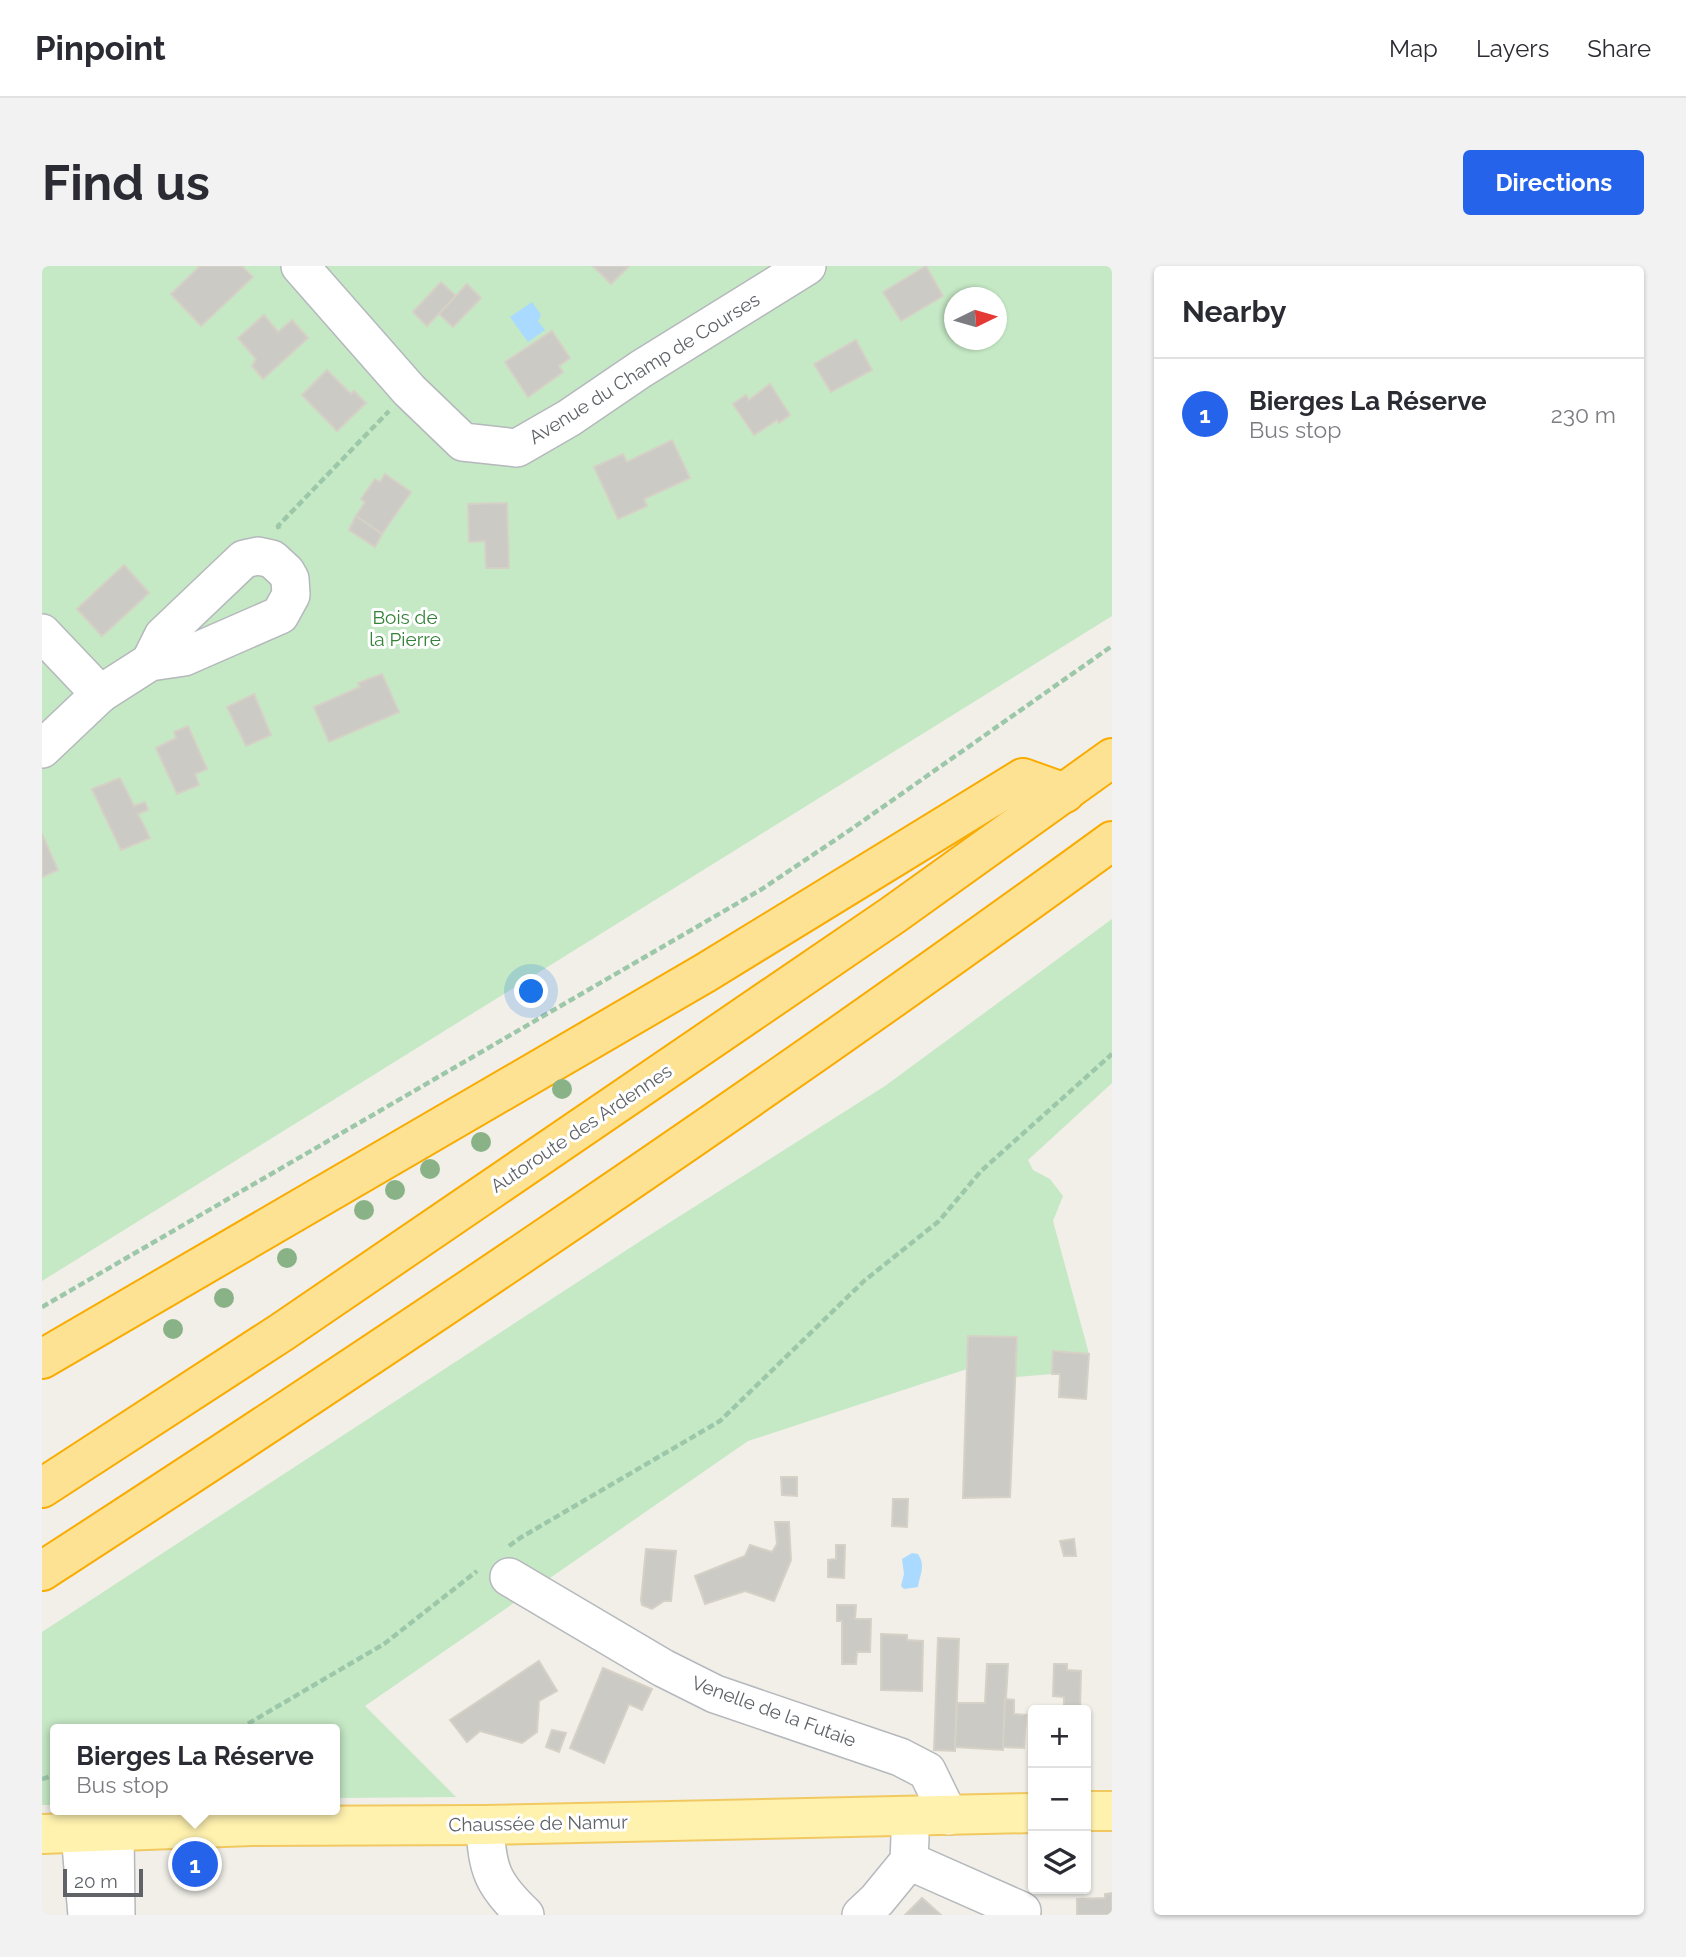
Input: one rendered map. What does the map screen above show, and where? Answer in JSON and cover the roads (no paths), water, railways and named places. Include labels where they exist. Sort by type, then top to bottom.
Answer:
[{"type":"highway","name":"Autoroute des Ardennes","points":[[42,1488],[282,1332],[893,915],[1112,758]]},
{"type":"highway","points":[[42,1359],[705,973],[1023,778],[1065,793]]},
{"type":"highway","points":[[42,1571],[319,1391],[615,1192],[934,970],[1112,841]]},
{"type":"main road","points":[[1091,1811],[1112,1811]]},
{"type":"main road","name":"Chaussée de Namur","points":[[42,1834],[251,1826],[485,1825],[1028,1813]]},
{"type":"street","name":"Avenue du Champ de Courses","points":[[300,266],[409,390],[463,442],[517,448],[569,418],[641,369],[807,266]]},
{"type":"street","points":[[42,749],[100,694],[150,662],[184,657],[280,615],[291,595],[290,579],[282,566],[272,559],[258,555],[244,559],[163,636],[150,662]]},
{"type":"street","points":[[42,634],[100,694]]},
{"type":"street","name":"Venelle de la Futaie","points":[[496,1567],[663,1668],[715,1694],[909,1762],[927,1772],[949,1816]]},
{"type":"street","points":[[861,1915],[909,1861],[911,1817]]},
{"type":"street","points":[[485,1825],[486,1852],[491,1874],[511,1902],[525,1915]]},
{"type":"street","points":[[87,1915],[98,1832]]},
{"type":"street","points":[[98,1832],[116,1915]]},
{"type":"street","points":[[909,1861],[1026,1905]]},
{"type":"water","points":[[532,302],[541,315],[538,321],[545,330],[528,342],[510,317]]},
{"type":"water","points":[[912,1553],[918,1554],[920,1558],[921,1574],[918,1587],[904,1589],[901,1586],[904,1574],[902,1559]]},
{"type":"place","name":"Bierges La Réserve","points":[[195,1864]]},
{"type":"park label","name":"Bois de la Pierre","points":[[405,628]]}]
